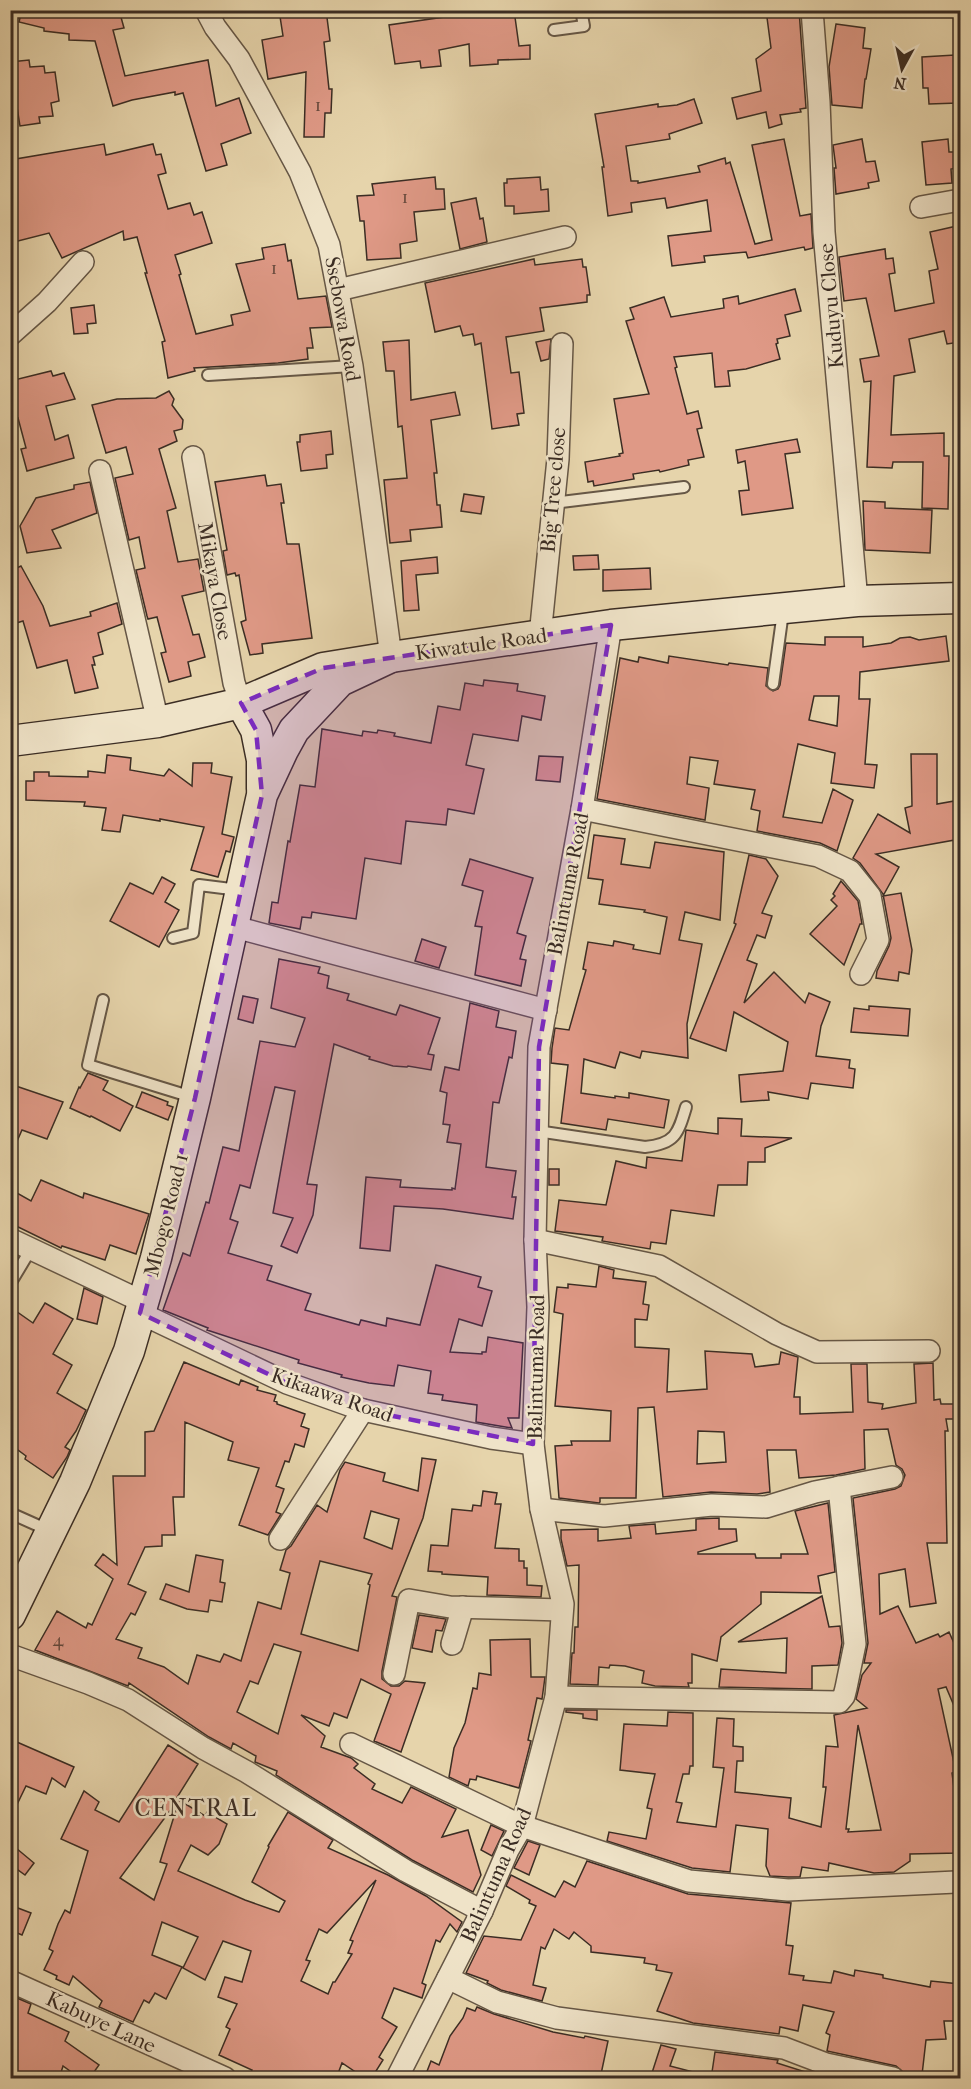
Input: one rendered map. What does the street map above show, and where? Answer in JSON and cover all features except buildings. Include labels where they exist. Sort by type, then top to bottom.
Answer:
[{"type":"main road","name":"Kiwatule Road","points":[[10,741],[158,722],[242,703],[323,668],[391,657],[611,625],[857,601],[960,598]]},
{"type":"main road","name":"Mbogo Road 1","points":[[10,1615],[75,1482],[129,1351],[156,1258],[195,1098],[231,926],[262,795],[294,730],[340,681],[391,657]]},
{"type":"main road","name":"Mbogo Road 1","points":[[242,703],[256,730],[262,760],[262,795]]},
{"type":"street","name":"Ssebowa Road","points":[[206,10],[215,27],[239,59],[300,172],[329,245],[352,366],[391,657]]},
{"type":"street","name":"Kuduyu Close","points":[[812,10],[819,102],[824,232],[857,601]]},
{"type":"street","points":[[921,207],[960,200]]},
{"type":"street","points":[[338,291],[565,237]]},
{"type":"street","points":[[10,335],[47,302],[83,262]]},
{"type":"street","name":"Big Tree close","points":[[540,636],[558,459],[562,344]]},
{"type":"street","name":"Mikaya Close","points":[[193,457],[234,683],[242,703]]},
{"type":"street","points":[[100,471],[158,722]]},
{"type":"street","name":"Balintuma Road","points":[[397,2079],[482,1911],[508,1850],[522,1826],[556,1697],[563,1604],[540,1509],[534,1444],[538,1307],[535,1240],[539,1047],[582,809],[611,625]]},
{"type":"street","points":[[582,809],[818,856],[850,871],[870,896],[878,940],[861,974]]},
{"type":"street","points":[[231,926],[546,1010]]},
{"type":"street","name":"Kikaawa Road","points":[[10,1239],[287,1383],[363,1410],[490,1438],[534,1444]]},
{"type":"street","points":[[535,1240],[659,1266],[777,1334],[816,1352],[929,1351]]},
{"type":"street","points":[[280,1539],[363,1410]]},
{"type":"street","points":[[540,1509],[604,1516],[712,1505],[766,1507],[815,1492],[892,1477]]},
{"type":"street","points":[[556,1697],[839,1702],[844,1696],[855,1644],[839,1487]]},
{"type":"street","points":[[394,1674],[409,1600],[464,1607],[562,1610]]},
{"type":"street","points":[[452,1644],[464,1607]]},
{"type":"street","points":[[10,1655],[128,1700],[406,1871],[482,1911]]},
{"type":"street","points":[[351,1744],[522,1826],[689,1881],[788,1890],[956,1882]]},
{"type":"street","points":[[448,1978],[497,2002],[557,2018],[784,2048],[826,2064],[893,2079]]},
{"type":"street","name":"Kabuye Lane","points":[[10,1981],[225,2079]]},
{"type":"lane","points":[[554,30],[584,26],[581,10]]},
{"type":"lane","points":[[208,375],[352,366]]},
{"type":"lane","points":[[553,503],[684,487]]},
{"type":"lane","points":[[773,684],[784,608]]},
{"type":"lane","points":[[173,938],[193,933],[199,885],[240,890]]},
{"type":"lane","points":[[103,1000],[88,1065],[195,1098]]},
{"type":"lane","points":[[537,1131],[645,1147],[660,1145],[674,1138],[686,1107]]},
{"type":"lane","points":[[10,1284],[31,1249]]},
{"type":"lane","points":[[10,1513],[51,1531]]},
{"type":"highlighted area","points":[[611,625],[539,1047],[533,1444],[363,1410],[287,1383],[140,1313],[195,1098],[262,795],[256,730],[241,703],[323,668]]},
{"type":"district","name":"CENTRAL","points":[[196,1808]]}]
